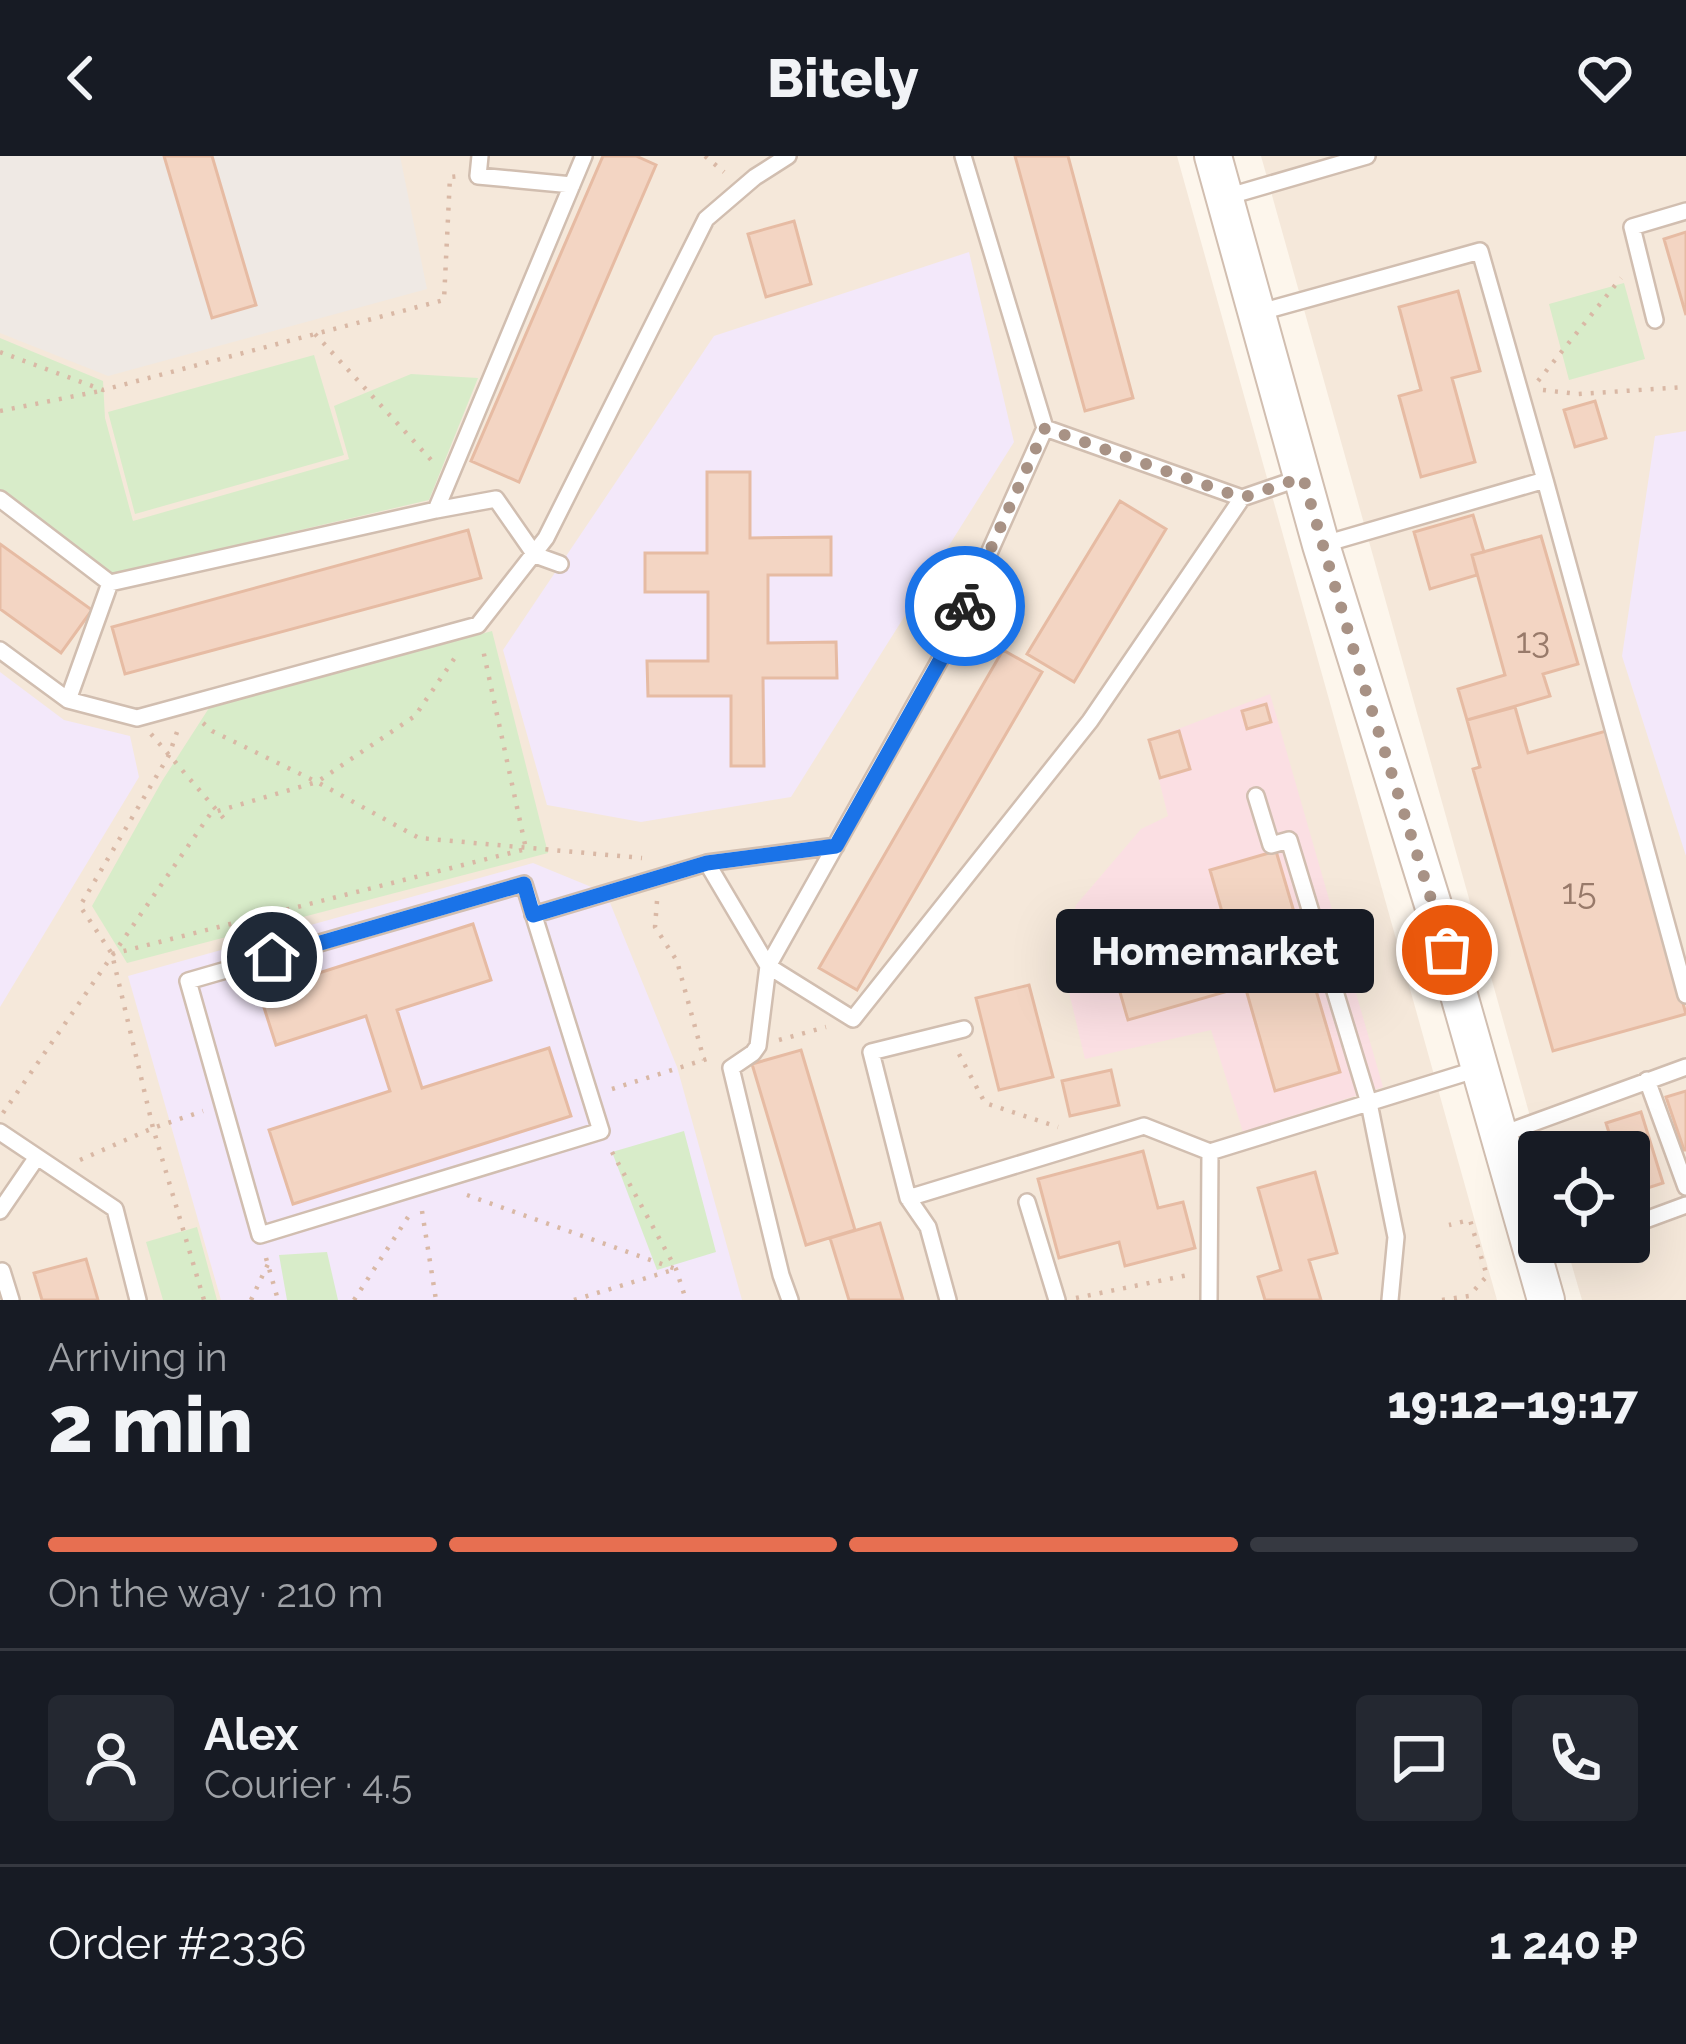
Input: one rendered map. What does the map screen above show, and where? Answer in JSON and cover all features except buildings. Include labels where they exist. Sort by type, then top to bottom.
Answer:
[{"type":"street","points":[[1213,156],[1321,545],[1436,911],[1518,1201]]},
{"type":"street","points":[[1535,1263],[1546,1300]]},
{"type":"lane","points":[[480,156],[478,176],[572,185]]},
{"type":"lane","points":[[436,510],[584,156]]},
{"type":"lane","points":[[0,650],[68,700],[137,718],[478,625],[546,538],[706,219],[788,156]]},
{"type":"lane","points":[[790,1300],[730,1068],[758,1046],[768,966],[946,650],[1045,428],[963,156]]},
{"type":"lane","points":[[1226,197],[1367,156]]},
{"type":"lane","points":[[1655,320],[1632,227],[1686,212]]},
{"type":"lane","points":[[1257,313],[1480,250],[1686,995]]},
{"type":"lane","points":[[1045,428],[1242,498]]},
{"type":"lane","points":[[707,863],[768,966],[854,1019],[1090,721],[1242,498],[1303,477]]},
{"type":"lane","points":[[1321,545],[1545,480]]},
{"type":"lane","points":[[0,499],[110,583],[496,499],[536,554],[560,565]]},
{"type":"lane","points":[[68,700],[110,583]]},
{"type":"lane","points":[[1256,796],[1271,845],[1289,839],[1369,1103],[1396,1237],[1390,1300]]},
{"type":"lane","points":[[533,915],[707,863],[836,846]]},
{"type":"lane","points":[[524,884],[533,915],[601,1131],[260,1235],[188,981],[524,884]]},
{"type":"lane","points":[[948,1300],[928,1227],[908,1198],[871,1052],[956,1031]]},
{"type":"lane","points":[[1500,1136],[1686,1067]]},
{"type":"lane","points":[[908,1198],[1144,1126],[1210,1152],[1481,1068]]},
{"type":"lane","points":[[1647,1080],[1686,1187]]},
{"type":"lane","points":[[0,1132],[115,1209],[138,1300]]},
{"type":"lane","points":[[1209,1300],[1210,1152]]},
{"type":"lane","points":[[0,1211],[37,1157]]},
{"type":"lane","points":[[1028,1202],[1060,1300]]},
{"type":"lane","points":[[1650,1218],[1686,1205]]},
{"type":"lane","points":[[2,1271],[11,1300]]},
{"type":"path","points":[[0,411],[103,390],[444,300],[450,177],[478,176]]},
{"type":"path","points":[[1639,255],[1531,389],[1578,394],[1686,387]]},
{"type":"path","points":[[315,334],[449,480]]},
{"type":"path","points":[[0,352],[103,390]]},
{"type":"path","points":[[0,1118],[212,813],[317,782],[415,716],[478,625]]},
{"type":"path","points":[[478,625],[526,849]]},
{"type":"path","points":[[204,1300],[153,1128],[112,954],[80,906],[169,754],[185,705],[212,731],[419,838],[707,863]]},
{"type":"path","points":[[137,718],[226,820]]},
{"type":"path","points":[[112,954],[526,849]]},
{"type":"path","points":[[659,878],[655,927],[677,962],[704,1060]]},
{"type":"path","points":[[956,1031],[985,1103],[1098,1140]]},
{"type":"path","points":[[58,1170],[153,1128],[223,1105]]},
{"type":"path","points":[[601,1131],[676,1269],[686,1300]]},
{"type":"path","points":[[430,1183],[676,1269]]},
{"type":"path","points":[[354,1300],[420,1199],[436,1300]]},
{"type":"path","points":[[1442,1300],[1469,1296],[1486,1276],[1470,1220],[1449,1225]]},
{"type":"path","points":[[260,1235],[278,1300]]},
{"type":"path","points":[[250,1300],[268,1264]]},
{"type":"path","points":[[574,1300],[676,1269]]},
{"type":"path","points":[[1060,1300],[1209,1270]]},
{"type":"shaded area","points":[[0,156],[1177,156],[1497,1300],[0,1300]]},
{"type":"shaded area","points":[[0,156],[400,156],[427,289],[108,376],[0,333]]},
{"type":"shaded area","points":[[1261,156],[1686,156],[1686,1300],[1582,1300],[1571,1263],[1650,1263],[1650,1131],[1534,1131]]},
{"type":"shaded area","points":[[969,252],[1014,442],[791,797],[641,822],[547,805],[503,650],[714,336]]},
{"type":"shaded area","points":[[1686,431],[1686,856],[1622,656],[1655,436]]},
{"type":"shaded area","points":[[0,672],[64,720],[130,736],[139,777],[0,1007]]},
{"type":"shaded area","points":[[1270,694],[1383,1087],[1243,1132],[1211,1030],[1085,1059],[1061,959],[1076,905],[1141,829],[1168,816],[1149,740]]},
{"type":"shaded area","points":[[533,863],[606,893],[677,1067],[742,1300],[221,1300],[128,976]]},
{"type":"green space","points":[[1624,283],[1645,359],[1569,380],[1549,304]]},
{"type":"green space","points":[[0,338],[103,381],[105,418],[133,521],[349,459],[334,406],[411,374],[478,378],[429,500],[112,574],[0,489]]},
{"type":"green space","points":[[314,355],[344,455],[135,514],[108,412]]},
{"type":"green space","points":[[492,631],[548,853],[127,963],[92,906],[209,708]]},
{"type":"green space","points":[[684,1131],[716,1252],[657,1270],[612,1152]]},
{"type":"green space","points":[[197,1227],[217,1300],[163,1300],[146,1242]]},
{"type":"green space","points":[[327,1252],[338,1300],[287,1300],[279,1255]]},
{"type":"way so far","points":[[965,606],[1045,428],[1242,498],[1303,477],[1447,950]]},
{"type":"place","name":"Homemarket","points":[[1447,950]]},
{"type":"route","points":[[272,957],[524,884],[533,915],[707,863],[836,846],[946,650],[965,606]]}]
